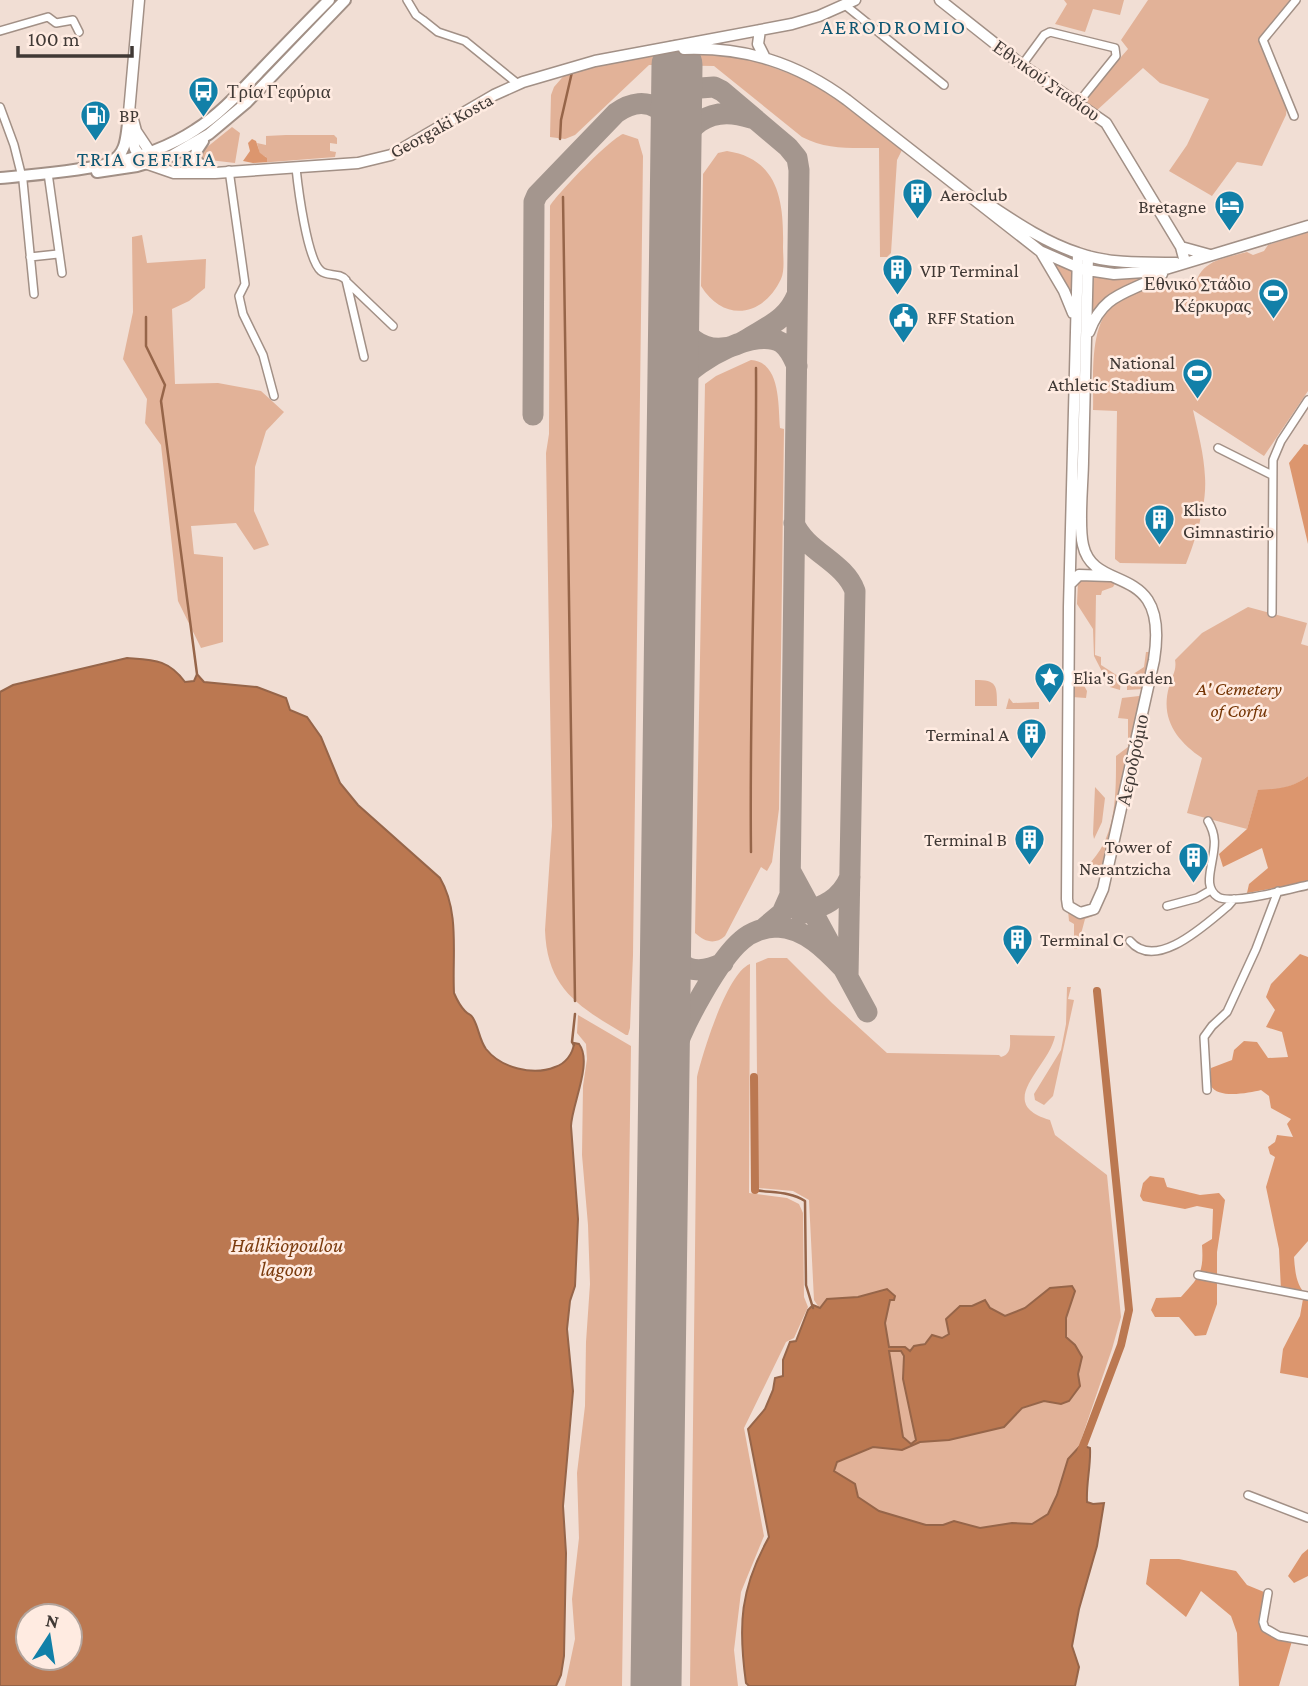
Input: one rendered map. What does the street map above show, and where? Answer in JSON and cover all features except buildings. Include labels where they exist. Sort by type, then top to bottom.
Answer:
[{"type":"main road","points":[[107,164],[117,159],[124,149],[139,0]]},
{"type":"main road","points":[[48,173],[89,173],[149,155],[195,131],[221,110],[329,0]]},
{"type":"main road","points":[[221,170],[198,163],[195,156],[199,145],[246,103],[345,0]]},
{"type":"main road","name":"Εθνικού Σταδίου","points":[[940,0],[1022,65],[1100,117],[1110,127],[1181,247],[1183,263]]},
{"type":"main road","name":"Georgaki Kosta","points":[[149,155],[174,166],[221,170],[358,163],[391,155],[518,84],[587,63],[802,22],[850,2]]},
{"type":"main road","points":[[757,31],[757,56]]},
{"type":"main road","name":"Georgaki Kosta","points":[[722,37],[757,56],[821,81],[967,194]]},
{"type":"main road","name":"Georgaki Kosta","points":[[654,50],[720,49],[757,56]]},
{"type":"main road","points":[[130,108],[136,131],[149,155]]},
{"type":"main road","points":[[128,124],[129,133],[149,155]]},
{"type":"main road","points":[[0,177],[48,173],[181,151],[209,134]]},
{"type":"main road","points":[[967,194],[1040,251],[1082,269],[1131,274],[1167,270]]},
{"type":"main road","points":[[967,194],[1039,236],[1083,255],[1132,262],[1183,263]]},
{"type":"main road","points":[[1086,342],[1096,317],[1109,300],[1183,263],[1308,226]]},
{"type":"main road","points":[[1181,247],[1214,255]]},
{"type":"main road","points":[[1040,251],[1064,291],[1075,324]]},
{"type":"main road","points":[[1082,269],[1083,255]]},
{"type":"main road","name":"Αεροδρόμιο","points":[[1082,269],[1075,324],[1078,454],[1084,548],[1095,564],[1148,598],[1156,618],[1157,644],[1103,889],[1097,905],[1085,913],[1071,909],[1067,899],[1070,584],[1078,454],[1086,342],[1082,269]]},
{"type":"main road","points":[[1070,584],[1079,575],[1115,577]]},
{"type":"street","points":[[407,0],[416,15],[438,32],[465,41],[518,84]]},
{"type":"street","points":[[1294,116],[1263,40],[1296,0]]},
{"type":"street","points":[[850,2],[944,85]]},
{"type":"street","points":[[0,31],[48,17],[55,23],[73,19],[79,32]]},
{"type":"street","points":[[1022,65],[1044,35],[1050,32],[1115,48],[1116,56],[1078,103]]},
{"type":"street","points":[[0,107],[14,145],[21,176],[34,294]]},
{"type":"street","points":[[296,168],[300,204],[318,268],[324,273],[343,276],[393,326]]},
{"type":"street","points":[[221,170],[245,284],[240,298],[246,321],[263,355],[274,396]]},
{"type":"street","points":[[48,173],[62,273]]},
{"type":"street","points":[[30,257],[58,254]]},
{"type":"street","points":[[347,282],[364,357]]},
{"type":"street","points":[[1272,613],[1272,474],[1277,448],[1308,400]]},
{"type":"street","points":[[1218,448],[1272,474]]},
{"type":"street","points":[[1208,821],[1216,844],[1209,881],[1211,890],[1221,898],[1234,899],[1308,886]]},
{"type":"street","points":[[1167,906],[1197,898],[1211,890]]},
{"type":"street","points":[[1207,1090],[1204,1037],[1227,1012],[1256,950],[1278,891]]},
{"type":"street","points":[[1130,941],[1139,949],[1153,952],[1161,950],[1185,939],[1234,899]]},
{"type":"street","points":[[1198,1275],[1308,1296]]},
{"type":"street","points":[[1248,1495],[1308,1518]]},
{"type":"street","points":[[1268,1593],[1265,1628],[1279,1636],[1308,1641]]},
{"type":"green space","points":[[1064,0],[1124,0],[1120,15],[1093,9],[1085,32],[1055,24],[1067,4]]},
{"type":"green space","points":[[1148,0],[1290,0],[1259,40],[1287,102],[1286,115],[1262,166],[1237,162],[1212,196],[1169,171],[1187,145],[1209,99],[1160,83],[1143,68],[1095,112],[1081,103],[1128,49],[1121,40]]},
{"type":"green space","points":[[704,52],[739,55],[815,83],[880,130],[902,150],[897,160],[891,253],[887,257],[880,257],[879,148],[830,146],[802,137],[714,66],[649,65],[575,135],[565,139],[550,137],[551,95],[554,87],[567,72],[645,55]]},
{"type":"green space","points":[[232,127],[240,133],[235,163],[201,159],[201,152]]},
{"type":"green space","points":[[623,134],[638,139],[643,156],[633,955],[628,1035],[594,1015],[559,982],[547,951],[545,930],[552,826],[546,453],[549,434],[550,206],[584,167]]},
{"type":"green space","points":[[334,135],[337,144],[330,143],[330,151],[336,152],[335,157],[258,163],[267,162],[266,157],[260,154],[257,143],[266,145],[266,136]]},
{"type":"green space","points":[[727,151],[758,163],[768,173],[775,185],[782,214],[784,263],[781,279],[764,301],[743,311],[721,306],[710,298],[701,286],[703,174],[718,153]]},
{"type":"green space","name":"National Athletic Stadium","points":[[1308,232],[1308,391],[1264,456],[1193,410],[1203,460],[1205,488],[1200,521],[1186,564],[1120,563],[1115,559],[1117,411],[1093,410],[1094,353],[1100,325],[1106,313],[1125,297],[1165,282],[1171,282],[1175,288],[1194,291],[1200,273],[1213,262],[1247,252],[1253,255],[1264,251],[1268,245]]},
{"type":"green space","points":[[142,235],[147,263],[206,259],[205,288],[189,301],[172,309],[175,384],[218,383],[261,391],[284,412],[266,431],[255,467],[254,511],[269,545],[254,550],[236,523],[191,526],[194,554],[223,557],[223,642],[201,648],[178,601],[161,445],[145,423],[147,399],[123,359],[133,312],[132,237]]},
{"type":"green space","points":[[1054,263],[1072,271],[1073,295]]},
{"type":"green space","points":[[1092,275],[1140,281],[1109,295],[1092,317]]},
{"type":"green space","points":[[751,360],[768,368],[773,377],[778,397],[780,428],[784,429],[779,809],[772,862],[767,871],[761,867],[725,936],[718,941],[710,941],[695,933],[705,384]]},
{"type":"green space","points":[[1080,579],[1113,579],[1140,593],[1152,607],[1153,652],[1144,689],[1127,690],[1127,678],[1144,667],[1146,652],[1151,652],[1151,617],[1144,602],[1116,582],[1113,587],[1102,591],[1101,595],[1096,595],[1095,655],[1101,657],[1101,665],[1121,678],[1120,690],[1110,687],[1094,656],[1093,629],[1077,604]]},
{"type":"green space","name":"A' Cemetery of Corfu","points":[[1248,607],[1307,623],[1301,644],[1308,646],[1308,776],[1284,788],[1258,791],[1247,829],[1187,813],[1202,758],[1178,737],[1169,719],[1167,699],[1175,660],[1202,633]]},
{"type":"green space","points":[[1043,669],[1059,670],[1058,691],[1043,691]]},
{"type":"green space","points":[[1072,672],[1077,673],[1087,691],[1086,698],[1072,697]]},
{"type":"green space","points":[[975,680],[988,681],[994,685],[997,706],[975,706]]},
{"type":"green space","points":[[1143,697],[1101,878],[1087,866],[1097,855],[1109,829],[1115,800],[1116,756],[1128,747],[1128,719],[1118,718],[1122,698]]},
{"type":"green space","points":[[1009,698],[1013,703],[1039,702],[1039,709],[1006,709]]},
{"type":"green space","points":[[1095,787],[1105,798],[1102,822],[1094,839],[1093,834]]},
{"type":"green space","points":[[1068,910],[1075,916],[1093,914],[1085,919],[1077,949],[1074,949],[1074,924],[1069,921]]},
{"type":"green space","points":[[768,958],[787,958],[887,1053],[1001,1057],[1009,1051],[1010,1035],[1055,1036],[1051,1048],[1029,1084],[1025,1094],[1026,1104],[1034,1113],[1050,1120],[1055,1135],[1107,1175],[1121,1317],[1081,1445],[1068,1459],[1048,1514],[1032,1524],[1017,1523],[979,1528],[954,1521],[943,1525],[926,1525],[879,1511],[858,1497],[855,1484],[834,1472],[837,1462],[873,1446],[902,1450],[920,1442],[949,1440],[1004,1427],[1022,1409],[1044,1401],[1061,1404],[1079,1386],[1078,1374],[1082,1357],[1066,1337],[1066,1318],[1071,1298],[1050,1288],[1025,1308],[1004,1316],[990,1308],[960,1306],[948,1325],[949,1333],[910,1351],[905,1347],[889,1347],[885,1323],[890,1299],[887,1289],[858,1297],[827,1299],[820,1309],[814,1300],[809,1200],[793,1191],[758,1188],[756,963]]},
{"type":"green space","points":[[750,964],[749,1193],[787,1198],[799,1204],[803,1213],[804,1297],[808,1307],[794,1338],[786,1342],[744,1428],[764,1536],[741,1592],[734,1650],[738,1686],[690,1686],[697,1077],[710,1033],[725,997],[741,970]]},
{"type":"green space","points":[[1067,987],[1071,987],[1068,999],[1074,1000],[1053,1096],[1044,1105],[1035,1100],[1034,1094],[1061,1050],[1066,1024]]},
{"type":"green space","points":[[578,1015],[631,1046],[622,1686],[565,1686],[575,1639],[572,1599],[579,1538],[577,1473],[585,1406],[590,1284],[582,1155],[583,1086],[587,1059],[586,1044],[577,1033]]},
{"type":"green space","points":[[889,1351],[902,1351],[904,1356],[903,1379],[916,1440],[910,1445],[903,1437]]},
{"type":"shaded area","points":[[252,139],[256,141],[267,162],[243,161],[250,151],[248,143]]},
{"type":"shaded area","points":[[1304,444],[1308,445],[1308,544],[1289,463]]},
{"type":"shaded area","points":[[1308,776],[1308,882],[1247,893],[1249,884],[1268,868],[1262,848],[1223,867],[1219,854],[1247,829],[1258,790],[1291,785]]},
{"type":"shaded area","points":[[1300,954],[1308,957],[1308,1241],[1294,1257],[1299,1283],[1308,1296],[1308,1378],[1280,1373],[1283,1349],[1300,1316],[1303,1299],[1300,1294],[1281,1290],[1279,1249],[1266,1187],[1275,1157],[1270,1154],[1268,1147],[1275,1142],[1277,1135],[1293,1137],[1287,1124],[1291,1119],[1271,1108],[1269,1096],[1261,1090],[1220,1093],[1210,1082],[1211,1068],[1232,1060],[1234,1050],[1244,1041],[1257,1042],[1268,1058],[1288,1057],[1282,1032],[1266,1027],[1275,1010],[1266,997],[1271,984]]},
{"type":"shaded area","points":[[1150,1176],[1164,1178],[1167,1187],[1200,1195],[1219,1193],[1225,1200],[1217,1252],[1217,1304],[1206,1335],[1195,1336],[1179,1317],[1155,1317],[1151,1310],[1156,1298],[1181,1297],[1196,1279],[1201,1268],[1202,1245],[1212,1239],[1213,1209],[1197,1206],[1185,1209],[1143,1201],[1140,1196],[1143,1183]]},
{"type":"shaded area","points":[[1308,1549],[1308,1576],[1294,1583],[1288,1576]]},
{"type":"shaded area","points":[[1150,1559],[1179,1559],[1236,1571],[1247,1585],[1264,1592],[1261,1625],[1292,1641],[1279,1686],[1239,1686],[1237,1633],[1231,1616],[1201,1591],[1186,1617],[1146,1584]]},
{"type":"water","name":"Halikiopoulou lagoon","points":[[127,658],[159,662],[179,674],[185,682],[194,681],[197,674],[204,682],[257,687],[286,698],[290,710],[307,717],[321,737],[340,783],[358,805],[440,878],[453,919],[454,993],[462,1007],[473,1018],[486,1049],[492,1056],[509,1065],[537,1071],[562,1064],[570,1055],[574,1043],[579,1044],[583,1052],[583,1072],[571,1126],[578,1219],[575,1286],[570,1301],[567,1329],[573,1391],[563,1506],[566,1553],[564,1656],[556,1686],[0,1686],[0,692],[13,685]]},
{"type":"water","points":[[1072,1286],[1075,1291],[1066,1318],[1066,1337],[1082,1357],[1078,1374],[1080,1386],[1069,1401],[1061,1404],[1044,1401],[1022,1408],[1004,1427],[949,1440],[920,1442],[902,1450],[873,1447],[837,1462],[834,1471],[855,1484],[858,1497],[879,1511],[926,1525],[943,1525],[954,1521],[980,1528],[1012,1523],[1032,1524],[1048,1514],[1068,1459],[1081,1445],[1090,1448],[1087,1502],[1104,1503],[1097,1546],[1079,1609],[1072,1646],[1079,1667],[1075,1686],[749,1686],[746,1683],[742,1643],[744,1608],[752,1574],[769,1537],[748,1429],[765,1409],[775,1378],[783,1376],[783,1360],[790,1342],[796,1341],[808,1310],[813,1305],[820,1308],[827,1299],[858,1297],[887,1289],[895,1296],[894,1300],[890,1300],[885,1323],[889,1347],[905,1347],[910,1351],[914,1346],[925,1344],[932,1335],[942,1338],[949,1334],[946,1319],[960,1306],[972,1306],[985,1300],[990,1308],[1005,1316],[1025,1308],[1050,1288]],"holes":[[[889,1351],[901,1351],[904,1356],[903,1379],[916,1440],[911,1444],[903,1437]]]},
{"type":"waterway","points":[[560,139],[561,120],[572,72]]},
{"type":"waterway","points":[[563,197],[575,1001]]},
{"type":"waterway","points":[[146,317],[146,346],[165,385],[161,401],[197,674]]},
{"type":"waterway","points":[[751,852],[756,368]]},
{"type":"waterway","points":[[1080,1454],[1121,1345],[1129,1310],[1097,991]]},
{"type":"waterway","points":[[574,1045],[575,1014]]},
{"type":"waterway","points":[[754,1077],[755,1190]]},
{"type":"waterway","points":[[755,1190],[787,1194],[805,1201],[806,1285],[813,1308]]},
{"type":"taxiway","points":[[700,88],[714,87],[722,91],[788,147],[797,158],[799,170],[790,895],[782,913],[763,929]]},
{"type":"taxiway","points":[[533,415],[534,202],[537,195],[616,113],[628,106],[649,104],[657,108],[670,124],[676,147]]},
{"type":"taxiway","points":[[676,167],[684,140],[700,122],[710,116],[722,114],[751,118]]},
{"type":"taxiway","points":[[674,303],[681,324],[694,340],[713,348],[724,348],[742,342],[777,321],[797,295]]},
{"type":"taxiway","points":[[673,401],[680,383],[689,373],[713,355],[743,342],[771,339],[782,343],[797,366]]},
{"type":"taxiway","points":[[794,523],[807,542],[843,572],[855,591],[848,977]]},
{"type":"taxiway","points":[[791,872],[867,1012]]},
{"type":"taxiway","points":[[801,914],[836,897],[850,877]]},
{"type":"taxiway","points":[[666,919],[670,944],[680,962],[697,970],[723,963]]},
{"type":"taxiway","points":[[664,1125],[670,1072],[678,1043],[712,977],[742,940],[763,929],[787,928],[814,941],[844,969]]},
{"type":"runway","points":[[656,1686],[677,65]]},
{"type":"place","name":"Τρία Γεφύρια","points":[[204,118]]},
{"type":"place","name":"BP","points":[[96,142]]},
{"type":"place","name":"Aeroclub","points":[[917,221]]},
{"type":"place","name":"Bretagne","points":[[1229,233]]},
{"type":"place","name":"VIP Terminal","points":[[897,297]]},
{"type":"place","name":"Εθνικό Στάδιο Κέρκυρας","points":[[1274,321]]},
{"type":"place","name":"RFF Station","points":[[904,344]]},
{"type":"place","name":"National Athletic Stadium","points":[[1198,400]]},
{"type":"place","name":"Klisto Gimnastirio","points":[[1160,547]]},
{"type":"place","name":"Elia's Garden","points":[[1050,704]]},
{"type":"place","name":"Terminal A","points":[[1032,761]]},
{"type":"place","name":"Terminal B","points":[[1030,866]]},
{"type":"place","name":"Tower of Nerantzicha","points":[[1194,884]]},
{"type":"place","name":"Terminal C","points":[[1017,966]]},
{"type":"district","name":"AERODROMIO","points":[[894,27]]},
{"type":"district","name":"TRIA GEFIRIA","points":[[147,159]]}]
